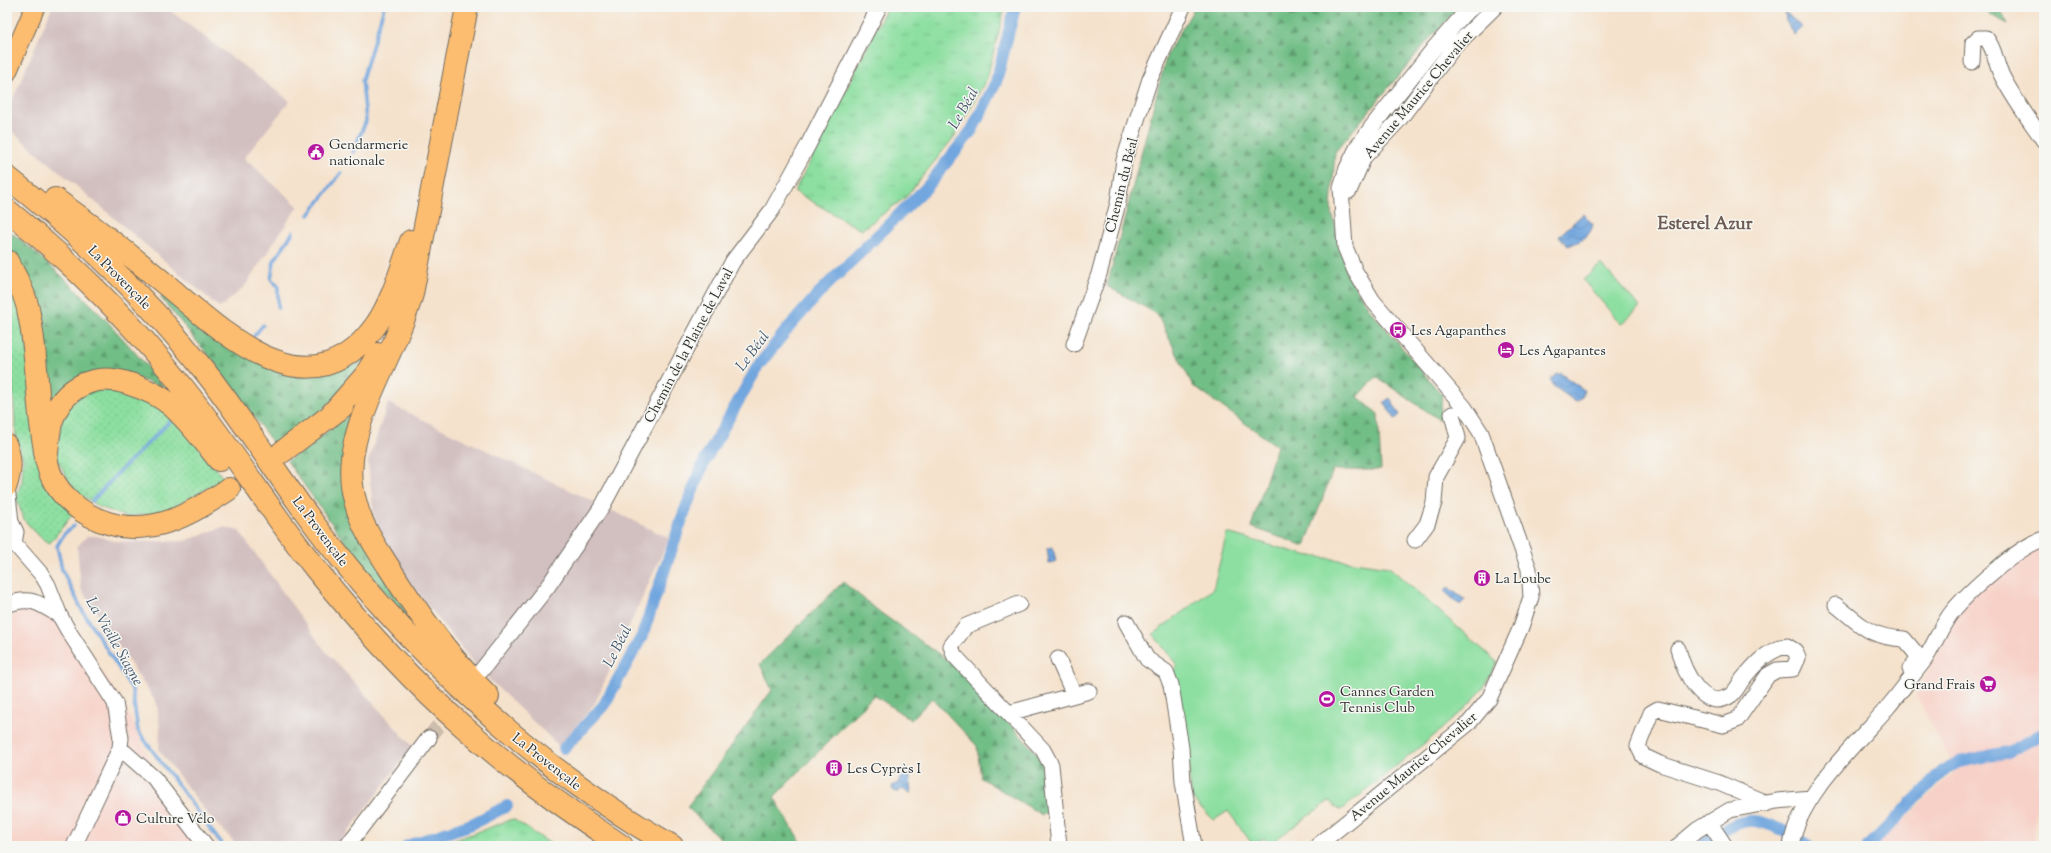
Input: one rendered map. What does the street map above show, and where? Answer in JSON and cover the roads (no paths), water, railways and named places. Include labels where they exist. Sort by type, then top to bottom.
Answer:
[{"type":"highway","points":[[330,416],[365,376],[385,340],[400,301],[456,7]]},
{"type":"highway","points":[[467,7],[412,294],[406,314],[360,424],[352,458],[352,490],[362,522],[400,585],[438,638],[481,688],[581,788]]},
{"type":"highway","points":[[7,164],[118,246],[220,330],[263,356],[295,367],[306,367],[330,362],[349,352],[366,336],[376,325],[388,302],[411,241]]},
{"type":"highway","name":"La Provençale","points":[[7,177],[92,248],[149,306],[177,338],[208,375],[336,554],[410,639],[491,716],[581,788],[672,846]]},
{"type":"highway","name":"La Provençale","points":[[7,210],[67,261],[106,298],[138,334],[189,395],[289,533],[341,599],[419,686],[465,728],[519,773],[570,811],[622,846]]},
{"type":"highway","points":[[7,261],[16,277],[29,312],[35,353],[40,426],[46,460],[50,474],[56,484],[75,506],[100,521],[127,527],[144,528],[174,520],[208,503],[229,489]]},
{"type":"highway","points":[[282,452],[330,416],[362,389],[389,354]]},
{"type":"highway","points":[[46,460],[51,424],[64,399],[74,389],[86,382],[102,379],[120,381],[141,387],[170,404],[185,419],[278,532],[341,599]]},
{"type":"main road","points":[[7,72],[35,7]]},
{"type":"main road","points":[[7,444],[11,456],[12,472],[7,487]]},
{"type":"street","name":"Chemin de la Plaine de Laval","points":[[481,671],[548,586],[603,505],[733,260],[772,210],[805,152],[879,7]]},
{"type":"street","name":"Chemin du Béal","points":[[1074,344],[1099,274],[1118,203],[1124,160],[1150,79],[1183,7]]},
{"type":"street","name":"Avenue Maurice Chevalier","points":[[1317,846],[1469,722],[1489,698],[1521,627],[1531,597],[1529,569],[1481,433],[1465,408],[1373,301],[1344,247],[1341,188],[1347,168],[1358,146],[1435,46],[1463,15],[1473,7]]},
{"type":"street","name":"Avenue Maurice Chevalier","points":[[1341,211],[1364,157],[1399,120],[1454,47],[1495,7]]},
{"type":"street","points":[[1972,62],[1974,43],[1978,38],[1986,38],[1993,46],[2000,71],[2010,89],[2044,141]]},
{"type":"street","points":[[1415,540],[1427,524],[1434,503],[1436,477],[1458,438],[1452,414]]},
{"type":"street","points":[[7,487],[14,543],[45,580],[60,616],[115,703],[121,738],[120,748],[74,846]]},
{"type":"street","points":[[1791,845],[1798,824],[1811,798],[1854,743],[1888,707],[1924,660],[1952,613],[1972,592],[2021,550],[2036,541],[2044,539]]},
{"type":"street","points":[[7,605],[20,600],[39,602],[60,616]]},
{"type":"street","points":[[1019,604],[966,626],[951,646],[954,655],[1043,750],[1051,765],[1059,846]]},
{"type":"street","points":[[1836,605],[1872,634],[1887,638],[1904,639],[1919,657],[1889,695],[1888,707]]},
{"type":"street","points":[[1126,622],[1147,659],[1166,672],[1171,685],[1181,748],[1183,782],[1194,846]]},
{"type":"street","points":[[1678,649],[1680,659],[1695,688],[1702,694],[1713,699],[1724,698],[1731,695],[1756,663],[1777,648],[1787,646],[1795,651],[1798,658],[1793,668],[1777,670],[1768,675],[1737,720],[1723,725],[1658,709],[1651,713],[1638,746],[1643,756],[1660,764],[1719,783],[1766,804]]},
{"type":"street","points":[[1058,660],[1074,695]]},
{"type":"street","points":[[1009,713],[1090,691]]},
{"type":"street","points":[[347,846],[429,738]]},
{"type":"street","points":[[120,748],[154,778],[206,846]]},
{"type":"street","points":[[1678,846],[1718,837],[1730,810],[1777,801],[1811,798]]},
{"type":"water","points":[[1785,12],[1802,27],[1794,35],[1786,21]]},
{"type":"water","points":[[1583,214],[1593,224],[1592,229],[1587,236],[1568,246],[1559,236]]},
{"type":"water","points":[[1557,373],[1559,375],[1560,373],[1584,390],[1582,397],[1576,402],[1552,385],[1553,383],[1550,381]]},
{"type":"water","points":[[1390,398],[1400,415],[1395,419],[1384,402]]},
{"type":"water","points":[[1053,547],[1056,562],[1049,563],[1047,548]]},
{"type":"water","points":[[1448,587],[1465,600],[1460,605],[1444,591]]},
{"type":"water","points":[[906,766],[910,778],[911,793],[901,789],[898,792],[894,791],[892,788],[893,785],[898,783]]},
{"type":"waterway","name":"La Vieille Siagne","points":[[353,152],[366,121],[362,80],[384,7]]},
{"type":"waterway","name":"Le Béal","points":[[564,748],[604,705],[642,636],[685,510],[704,462],[758,366],[789,327],[822,290],[927,187],[972,130],[996,82],[1015,7]]},
{"type":"waterway","name":"La Vieille Siagne","points":[[309,215],[341,173]]},
{"type":"waterway","name":"La Vieille Siagne","points":[[278,308],[278,286],[271,279],[274,261],[293,232]]},
{"type":"waterway","name":"La Vieille Siagne","points":[[254,336],[263,325]]},
{"type":"waterway","name":"La Vieille Siagne","points":[[92,501],[170,421]]},
{"type":"waterway","name":"La Vieille Siagne","points":[[74,526],[64,534],[57,546],[62,570],[82,610],[132,689],[138,731],[223,846]]},
{"type":"waterway","points":[[1869,846],[1945,769],[1959,762],[2008,752],[2044,733]]},
{"type":"waterway","name":"Le Béal","points":[[407,846],[472,824],[507,806]]},
{"type":"waterway","points":[[1701,846],[1729,827],[1747,821],[1755,821],[1771,825],[1788,833],[1809,846]]},
{"type":"tunnel","points":[[429,738],[471,684]]},
{"type":"place","name":"Gendarmerie nationale","points":[[316,152]]},
{"type":"place","name":"Les Agapanthes","points":[[1398,330]]},
{"type":"place","name":"Les Agapantes","points":[[1506,350]]},
{"type":"place","name":"La Loube","points":[[1482,578]]},
{"type":"place","name":"Grand Frais","points":[[1988,684]]},
{"type":"place","name":"Cannes Garden Tennis Club","points":[[1327,699]]},
{"type":"place","name":"Les Cyprès I","points":[[834,768]]},
{"type":"place","name":"Culture Vélo","points":[[123,818]]},
{"type":"district","name":"Esterel Azur","points":[[1705,223]]}]
